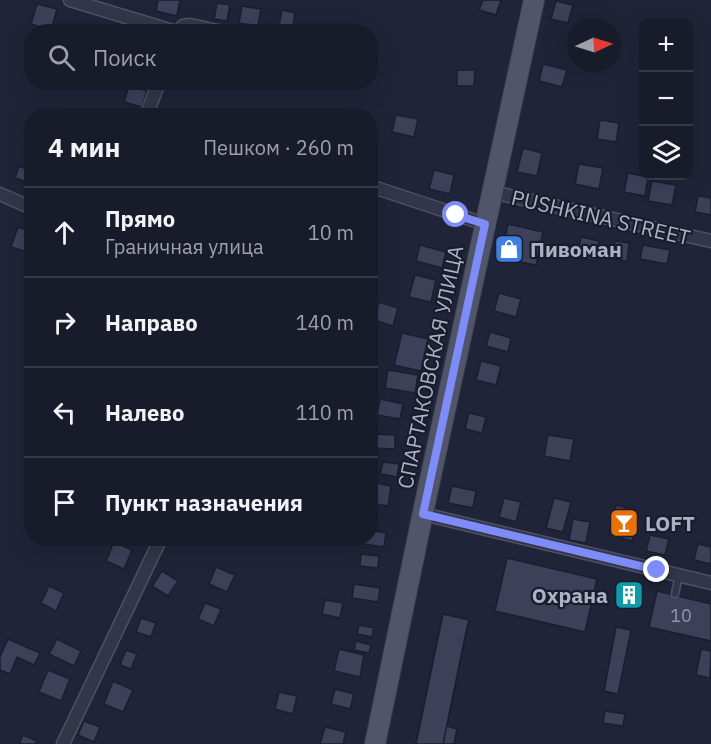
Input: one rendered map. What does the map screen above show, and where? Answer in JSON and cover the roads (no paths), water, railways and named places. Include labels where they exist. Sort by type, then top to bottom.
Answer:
[{"type":"main road","name":"СПАРТАКОВСКАЯ УЛИЦА","points":[[375,744],[534,0]]},
{"type":"street","points":[[70,0],[150,24]]},
{"type":"street","points":[[149,108],[156,90]]},
{"type":"street","points":[[378,189],[485,224]]},
{"type":"street","name":"PUSHKINA STREET","points":[[492,192],[711,241]]},
{"type":"street","points":[[0,194],[24,204]]},
{"type":"street","points":[[423,514],[711,583]]},
{"type":"street","points":[[63,744],[157,546]]},
{"type":"lane","points":[[675,594],[680,575]]},
{"type":"place","name":"Пивоман","points":[[509,249]]},
{"type":"place","name":"LOFT","points":[[624,523]]},
{"type":"place","name":"Охрана","points":[[629,595]]}]
